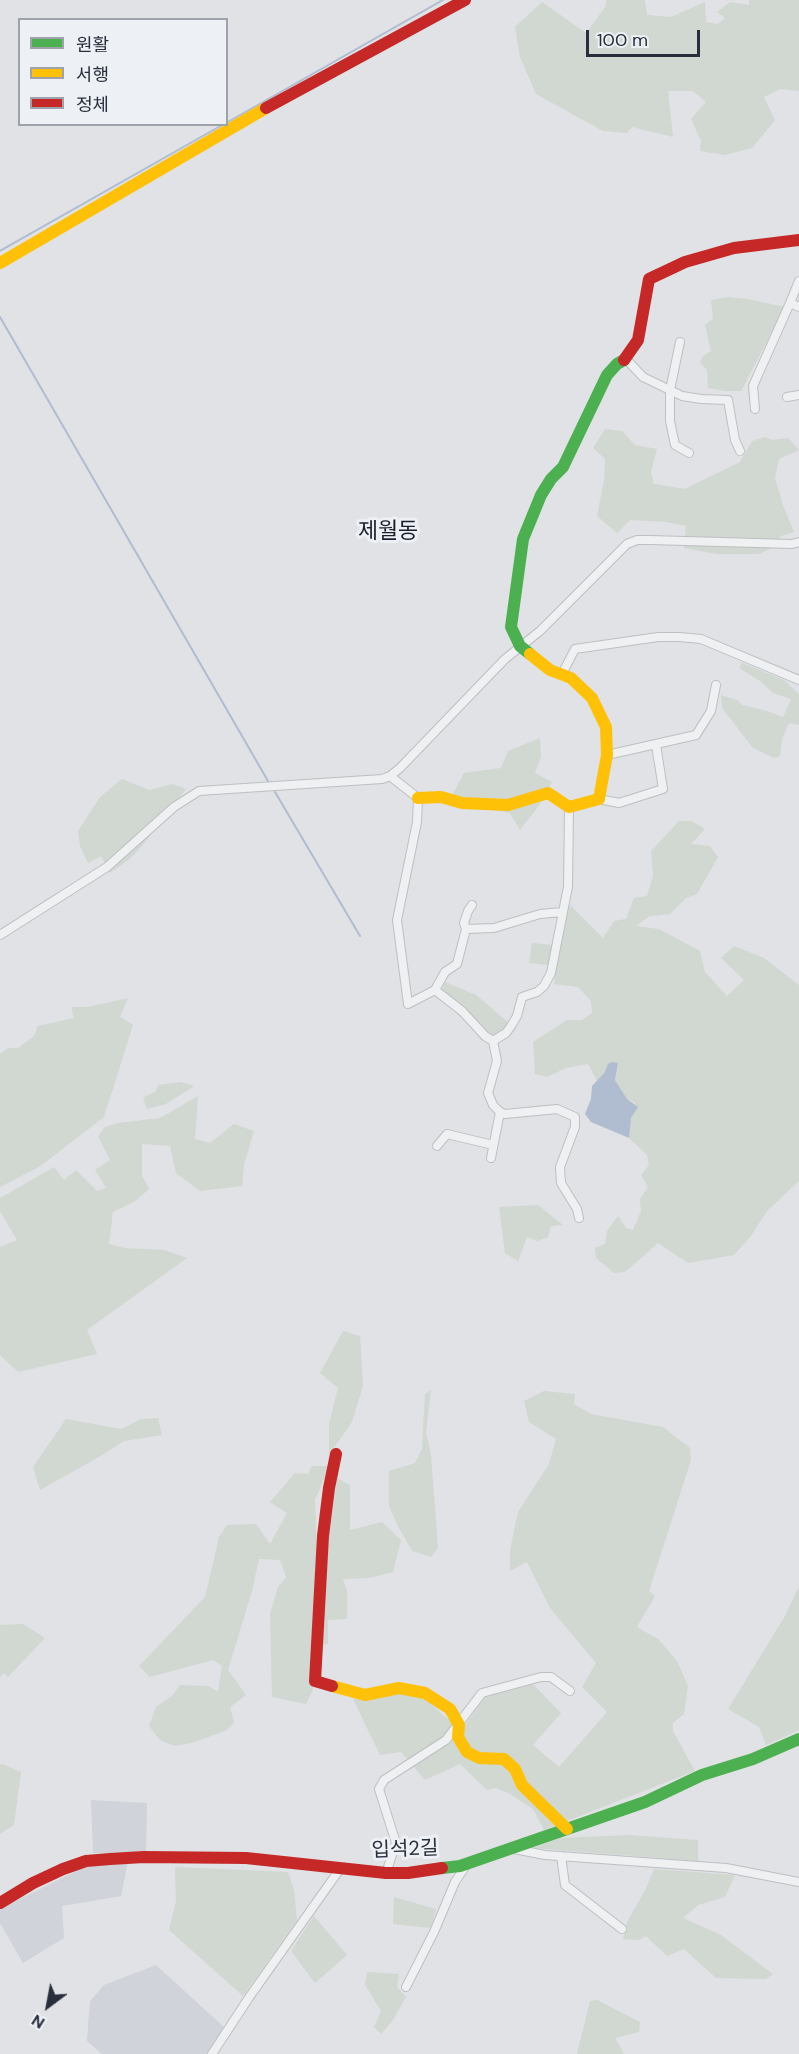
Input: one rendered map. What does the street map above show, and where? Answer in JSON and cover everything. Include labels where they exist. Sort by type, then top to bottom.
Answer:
[{"type":"street","points":[[0,263],[295,92],[465,0]]},
{"type":"street","points":[[599,799],[607,755],[606,727],[592,698],[571,678],[550,670],[520,646],[511,627],[523,539],[541,495],[563,466],[607,375],[617,364],[626,359],[638,340],[649,279],[685,262],[734,248],[799,240]]},
{"type":"street","points":[[755,409],[753,386],[799,281]]},
{"type":"street","points":[[790,303],[799,307]]},
{"type":"street","points":[[680,342],[670,390],[670,420],[675,446],[689,453]]},
{"type":"street","points":[[626,359],[644,377],[682,396],[728,400],[735,440],[740,451]]},
{"type":"street","points":[[787,397],[799,395]]},
{"type":"street","points":[[0,935],[107,867],[174,807],[199,791],[382,779],[390,776],[505,659],[540,631],[627,544],[637,540],[792,544],[799,542]]},
{"type":"street","points":[[562,674],[575,649],[658,637],[679,637],[700,639],[799,680]]},
{"type":"street","points":[[607,755],[696,735],[711,711],[716,685]]},
{"type":"street","points":[[390,776],[418,798],[441,797],[462,803],[508,805],[531,796],[548,793],[569,807],[599,799],[619,803],[663,789],[656,745]]},
{"type":"street","points":[[418,798],[417,822],[397,920],[408,1004],[435,990],[445,972],[457,964],[466,929],[464,923],[472,905]]},
{"type":"street","points":[[493,1041],[506,1033],[511,1026],[522,997],[537,992],[544,986],[551,973],[568,887],[569,807]]},
{"type":"street","points":[[466,929],[494,928],[540,914],[563,912]]},
{"type":"street","points":[[435,990],[462,1011],[485,1036],[493,1041],[497,1061],[488,1093],[493,1105],[500,1112],[504,1114],[557,1109],[570,1113],[575,1118],[575,1127],[560,1167],[561,1183],[577,1209],[579,1218]]},
{"type":"street","points":[[491,1158],[500,1112]]},
{"type":"street","points":[[437,1146],[447,1134],[493,1145]]},
{"type":"street","points":[[336,1454],[323,1536],[315,1681],[365,1695],[399,1688],[425,1693],[450,1708],[459,1725],[458,1737],[467,1752],[479,1758],[504,1759],[515,1769],[522,1785],[567,1829]]},
{"type":"street","points":[[386,1873],[396,1843],[380,1789],[384,1780],[446,1740],[482,1693],[541,1677],[551,1677],[570,1691]]},
{"type":"street","name":"입석2길","points":[[0,1903],[33,1883],[63,1869],[86,1861],[110,1858],[246,1858],[386,1873],[408,1873],[467,1864],[645,1802],[702,1774],[753,1759],[799,1739]]},
{"type":"street","points":[[513,1848],[561,1856],[726,1868],[799,1882]]},
{"type":"street","points":[[561,1856],[566,1885],[622,1929]]},
{"type":"street","points":[[406,1987],[434,1932],[455,1882],[467,1864]]},
{"type":"street","points":[[212,2054],[340,1869]]},
{"type":"shaded area","points":[[606,0],[645,0],[647,15],[671,17],[705,2],[706,22],[718,24],[725,18],[717,12],[730,2],[749,5],[749,0],[799,0],[799,91],[780,89],[764,97],[775,120],[752,148],[725,155],[700,151],[701,141],[691,119],[706,102],[693,91],[668,91],[673,137],[632,127],[627,133],[603,131],[536,94],[520,57],[515,27],[542,2],[586,33],[606,6]]},
{"type":"shaded area","points":[[729,297],[785,307],[741,391],[708,388],[707,370],[700,362],[703,356],[711,351],[705,325],[713,319],[711,300]]},
{"type":"shaded area","points":[[605,429],[622,431],[635,445],[657,449],[651,472],[654,484],[685,489],[740,462],[752,441],[765,437],[773,440],[788,438],[799,450],[779,459],[775,478],[794,532],[781,536],[772,548],[759,554],[716,554],[684,548],[686,526],[666,522],[630,520],[617,533],[597,516],[604,480],[605,459],[593,448]]},
{"type":"shaded area","points":[[742,663],[784,680],[799,694],[799,725],[789,723],[782,739],[780,756],[774,758],[753,748],[722,708],[721,695],[737,700],[743,705],[783,717],[791,699],[773,693],[760,681],[739,668]]},
{"type":"shaded area","points":[[540,738],[541,757],[535,773],[552,782],[538,807],[520,830],[510,813],[482,808],[453,794],[464,773],[501,768],[508,751]]},
{"type":"shaded area","points":[[122,779],[149,790],[173,784],[186,789],[131,858],[110,873],[101,856],[88,863],[80,846],[78,831],[100,797]]},
{"type":"shaded area","points":[[679,821],[691,821],[705,829],[691,844],[710,846],[718,857],[697,894],[686,898],[670,914],[650,916],[636,926],[659,929],[700,951],[705,972],[727,996],[744,980],[721,958],[734,946],[764,958],[799,985],[799,1181],[767,1211],[751,1236],[734,1255],[688,1263],[658,1243],[625,1272],[614,1273],[596,1258],[595,1248],[605,1244],[607,1231],[618,1216],[626,1228],[633,1230],[641,1211],[640,1199],[648,1187],[641,1175],[649,1165],[647,1155],[629,1138],[629,1127],[635,1103],[627,1099],[615,1080],[618,1063],[597,1081],[588,1064],[566,1068],[547,1077],[535,1074],[533,1042],[567,1020],[582,1020],[592,1013],[591,1001],[578,987],[554,984],[558,952],[570,905],[603,938],[614,921],[626,919],[634,898],[647,896],[653,876],[651,851]]},
{"type":"shaded area","points":[[532,943],[552,945],[548,965],[529,963]]},
{"type":"shaded area","points":[[445,982],[476,995],[516,1029],[490,1045],[440,997]]},
{"type":"shaded area","points":[[128,998],[120,1017],[133,1025],[104,1117],[39,1167],[0,1187],[0,1054],[8,1048],[18,1048],[34,1036],[38,1026],[74,1018],[71,1007],[88,1007]]},
{"type":"shaded area","points":[[181,1082],[194,1086],[166,1104],[147,1109],[143,1098],[156,1091],[158,1085]]},
{"type":"shaded area","points":[[198,1096],[195,1139],[210,1143],[234,1124],[254,1131],[244,1165],[242,1186],[200,1191],[176,1173],[170,1146],[142,1144],[142,1175],[149,1189],[134,1202],[113,1212],[109,1244],[124,1248],[164,1250],[187,1258],[87,1330],[97,1354],[18,1372],[0,1355],[0,1247],[17,1240],[0,1211],[0,1198],[54,1167],[64,1180],[76,1170],[97,1191],[106,1188],[95,1170],[110,1160],[98,1136],[105,1127],[118,1123],[160,1118]]},
{"type":"shaded area","points":[[538,1205],[563,1225],[551,1226],[548,1237],[537,1241],[527,1237],[518,1261],[505,1253],[499,1207]]},
{"type":"shaded area","points":[[343,1331],[360,1336],[363,1386],[352,1422],[329,1455],[329,1424],[338,1388],[320,1373]]},
{"type":"shaded area","points":[[431,1390],[426,1432],[431,1455],[438,1548],[431,1557],[412,1551],[398,1526],[389,1506],[389,1471],[415,1463],[422,1449],[425,1394]]},
{"type":"shaded area","points":[[544,1391],[575,1394],[574,1404],[591,1414],[663,1427],[690,1448],[691,1460],[649,1591],[655,1596],[637,1627],[658,1639],[677,1661],[688,1686],[684,1714],[673,1723],[673,1731],[695,1771],[544,1830],[533,1809],[496,1788],[487,1790],[460,1764],[425,1780],[401,1752],[380,1755],[353,1699],[377,1698],[401,1691],[423,1696],[444,1716],[463,1728],[485,1697],[533,1684],[561,1713],[533,1745],[559,1767],[607,1712],[582,1687],[596,1663],[550,1608],[527,1562],[510,1571],[510,1550],[518,1512],[549,1464],[556,1439],[529,1422],[524,1401]]},
{"type":"shaded area","points":[[158,1418],[162,1435],[124,1441],[40,1490],[33,1467],[66,1419],[121,1429],[141,1419]]},
{"type":"shaded area","points":[[312,1466],[329,1466],[315,1500],[317,1552],[313,1689],[306,1704],[272,1697],[270,1614],[278,1587],[286,1577],[280,1560],[259,1559],[252,1591],[228,1670],[246,1695],[230,1707],[234,1722],[227,1730],[192,1743],[174,1746],[160,1740],[149,1726],[156,1707],[172,1696],[180,1685],[208,1686],[218,1692],[222,1666],[213,1660],[150,1677],[139,1666],[205,1597],[219,1537],[227,1525],[256,1524],[270,1544],[287,1513],[270,1502],[295,1473],[308,1474]]},
{"type":"shaded area","points":[[337,1478],[350,1485],[350,1530],[382,1522],[401,1540],[393,1572],[369,1578],[343,1579],[347,1591],[347,1619],[328,1620],[328,1644],[320,1645],[329,1535]]},
{"type":"shaded area","points":[[799,1586],[799,1730],[766,1745],[759,1727],[728,1709],[785,1616]]},
{"type":"shaded area","points":[[23,1624],[45,1638],[8,1677],[4,1673],[0,1677],[0,1625]]},
{"type":"shaded area","points":[[0,1765],[21,1772],[14,1825],[0,1834]]},
{"type":"shaded area","points":[[91,1800],[147,1803],[146,1853],[93,1853]]},
{"type":"shaded area","points":[[629,1835],[698,1840],[698,1861],[533,1848],[561,1838]]},
{"type":"shaded area","points":[[128,1861],[121,1896],[62,1906],[64,1938],[23,1963],[0,1923],[0,1909],[76,1871],[93,1865]]},
{"type":"shaded area","points":[[175,1867],[288,1872],[294,1890],[297,1920],[243,1996],[169,1930],[176,1901]]},
{"type":"shaded area","points":[[654,1869],[735,1875],[725,1897],[698,1905],[683,1918],[721,1935],[773,1974],[766,1979],[716,1978],[684,1949],[667,1956],[646,1936],[639,1940],[623,1939],[627,1922]]},
{"type":"shaded area","points":[[394,1897],[436,1909],[431,1928],[393,1924]]},
{"type":"shaded area","points":[[314,1916],[347,1955],[315,1983],[291,1951]]},
{"type":"shaded area","points":[[156,1965],[224,2027],[209,2054],[102,2054],[87,2041],[90,2001],[104,1985]]},
{"type":"shaded area","points":[[367,1972],[399,1974],[397,1987],[406,1997],[393,2020],[381,2034],[374,2027],[381,2011],[365,1985]]},
{"type":"shaded area","points":[[597,2000],[640,2022],[639,2032],[615,2038],[624,2054],[577,2054],[590,2001]]},
{"type":"water","points":[[612,1062],[618,1063],[615,1080],[627,1099],[638,1107],[631,1118],[629,1138],[591,1122],[585,1114],[591,1099],[592,1086]]},
{"type":"waterway","points":[[228,122],[443,0]]},
{"type":"waterway","points":[[0,251],[220,126]]},
{"type":"waterway","points":[[0,317],[268,781]]},
{"type":"waterway","points":[[275,792],[360,936]]},
{"type":"traffic: fast","points":[[530,654],[520,646],[511,627],[523,539],[541,495],[551,479],[563,467],[607,375],[624,360]]},
{"type":"traffic: fast","points":[[442,1868],[460,1866],[645,1802],[702,1775],[753,1759],[799,1739]]},
{"type":"traffic: slow","points":[[0,263],[266,108]]},
{"type":"traffic: slow","points":[[418,798],[441,797],[462,803],[508,805],[548,793],[569,807],[599,799],[607,755],[606,727],[592,698],[571,678],[550,670],[530,654]]},
{"type":"traffic: slow","points":[[332,1686],[365,1695],[399,1688],[425,1693],[450,1709],[459,1725],[458,1737],[467,1752],[479,1758],[504,1759],[515,1769],[522,1785],[567,1829]]},
{"type":"traffic: jam","points":[[266,108],[465,0]]},
{"type":"traffic: jam","points":[[624,360],[638,340],[649,279],[685,262],[734,248],[799,240]]},
{"type":"traffic: jam","points":[[332,1686],[315,1681],[323,1536],[336,1454]]},
{"type":"traffic: jam","points":[[0,1903],[33,1883],[63,1869],[86,1861],[110,1859],[246,1858],[386,1873],[408,1873],[442,1868]]},
{"type":"district","name":"제월동","points":[[388,532]]}]
